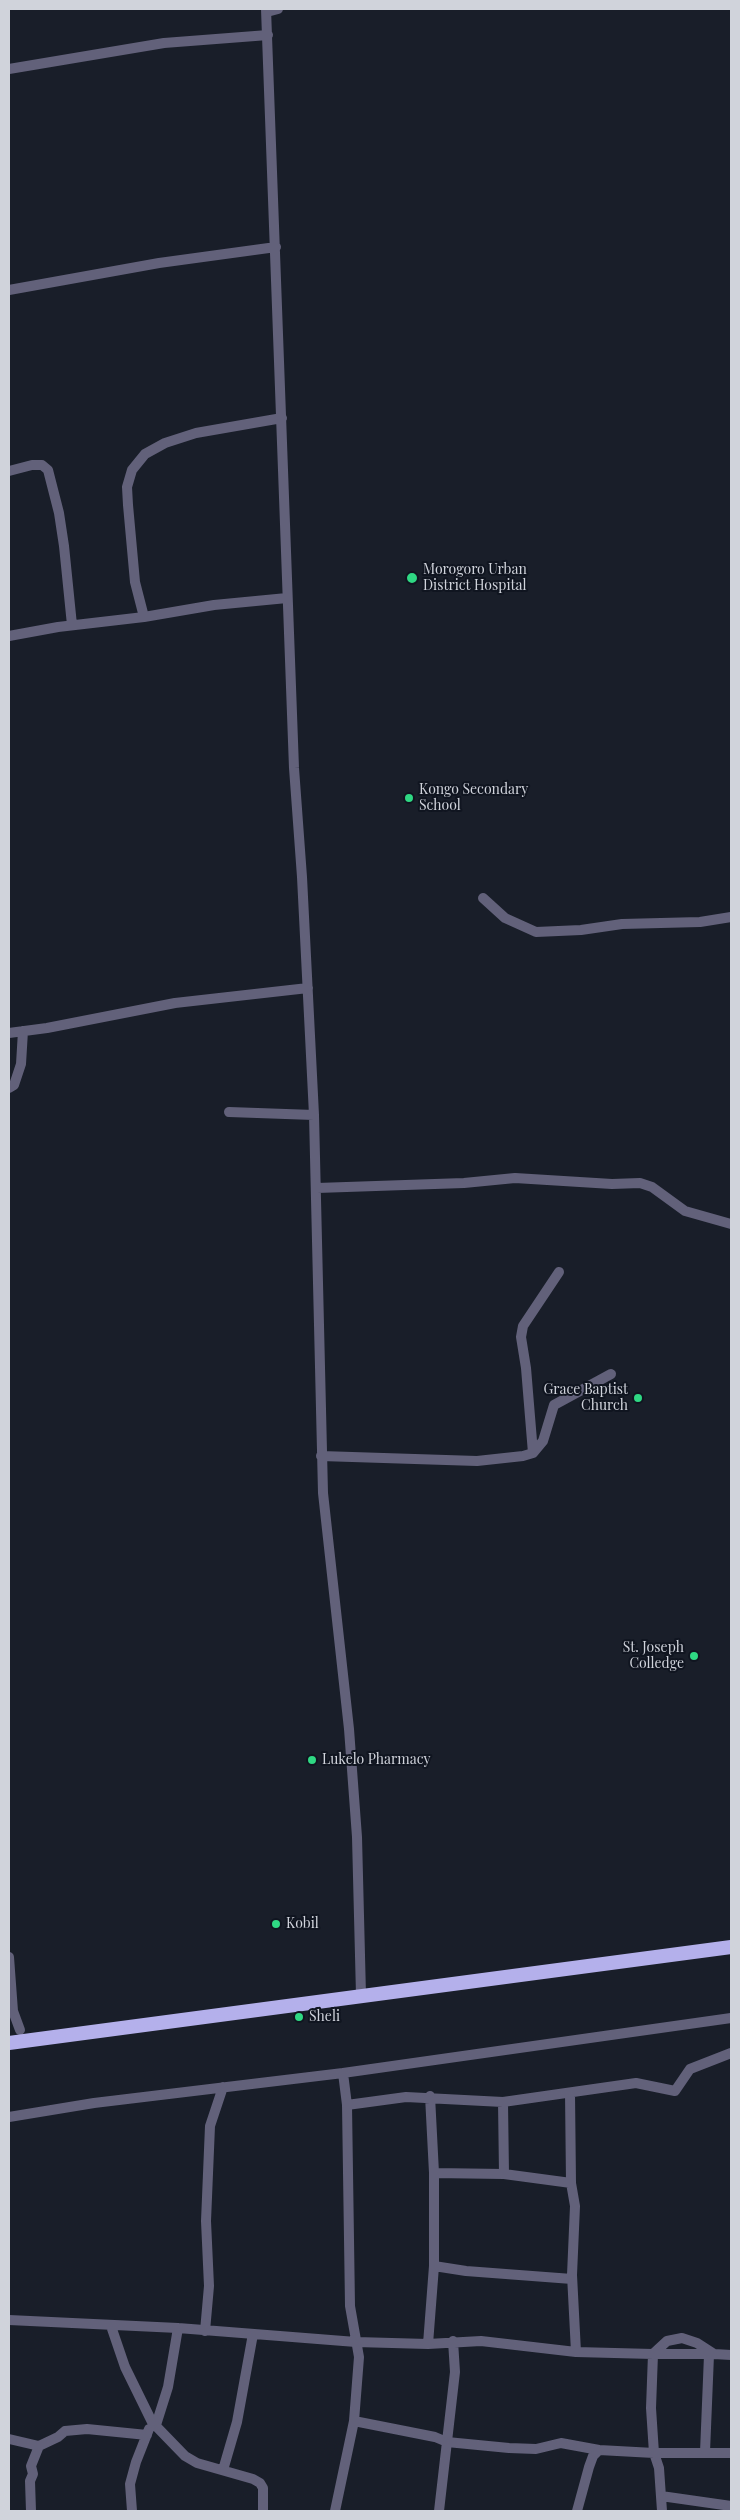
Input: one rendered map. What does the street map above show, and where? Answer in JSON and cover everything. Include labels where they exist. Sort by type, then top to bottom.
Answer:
[{"type":"highway","points":[[9,2043],[731,1947]]},
{"type":"street","points":[[278,9],[267,10],[294,768],[314,1115],[322,1493],[349,1729],[357,1837],[361,1995]]},
{"type":"street","points":[[9,69],[164,43],[268,35]]},
{"type":"street","points":[[9,290],[159,263],[276,247]]},
{"type":"street","points":[[144,617],[135,582],[128,505],[127,487],[132,470],[145,454],[165,443],[196,433],[282,418]]},
{"type":"street","points":[[9,471],[42,465],[48,470],[64,546],[72,625]]},
{"type":"street","points":[[9,636],[214,605],[287,598]]},
{"type":"street","points":[[483,898],[505,918],[536,932],[581,930],[622,924],[700,922],[731,917]]},
{"type":"street","points":[[9,1033],[174,1003],[308,988]]},
{"type":"street","points":[[9,1088],[14,1085],[21,1064],[23,1031]]},
{"type":"street","points":[[230,1112],[314,1115]]},
{"type":"street","points":[[316,1188],[464,1183],[515,1178],[612,1184],[640,1183],[652,1187],[685,1211],[731,1224]]},
{"type":"street","points":[[533,1452],[526,1368],[521,1337],[523,1326],[559,1272]]},
{"type":"street","points":[[321,1456],[496,1461],[514,1459],[533,1452],[543,1441],[554,1405],[611,1374]]},
{"type":"street","points":[[9,1957],[13,2011],[20,2030]]},
{"type":"street","points":[[9,2116],[343,2073],[731,2018]]},
{"type":"street","points":[[347,2105],[406,2097],[430,2096],[504,2102],[636,2083],[675,2091],[690,2069],[731,2053]]},
{"type":"street","points":[[335,2511],[354,2422],[359,2357],[350,2306],[347,2105],[343,2073]]},
{"type":"street","points":[[205,2330],[209,2286],[206,2221],[210,2126],[223,2087]]},
{"type":"street","points":[[570,2093],[571,2183],[576,2206],[572,2279],[576,2352]]},
{"type":"street","points":[[428,2344],[434,2266],[434,2173],[430,2096]]},
{"type":"street","points":[[504,2102],[504,2174]]},
{"type":"street","points":[[434,2173],[504,2174],[571,2183]]},
{"type":"street","points":[[434,2266],[466,2271],[572,2279]]},
{"type":"street","points":[[9,2320],[178,2328],[356,2342],[428,2344],[453,2341],[576,2352],[731,2355]]},
{"type":"street","points":[[111,2326],[124,2367],[154,2424],[185,2456],[196,2463],[253,2478],[260,2483],[263,2488],[263,2511]]},
{"type":"street","points":[[132,2511],[130,2484],[147,2435],[154,2424],[168,2387],[178,2328]]},
{"type":"street","points":[[223,2470],[238,2422],[252,2334]]},
{"type":"street","points":[[662,2511],[659,2468],[654,2453],[651,2408],[653,2354],[667,2341],[682,2338],[697,2343],[711,2355]]},
{"type":"street","points":[[439,2511],[455,2372],[453,2341]]},
{"type":"street","points":[[705,2452],[711,2355]]},
{"type":"street","points":[[354,2422],[435,2437],[447,2442],[536,2449],[560,2443],[599,2450],[654,2453],[731,2453]]},
{"type":"street","points":[[9,2439],[39,2446],[58,2437],[65,2431],[87,2429],[147,2435]]},
{"type":"street","points":[[31,2511],[30,2481],[33,2474],[31,2466],[39,2446]]},
{"type":"street","points":[[578,2511],[589,2467],[593,2456],[599,2450]]},
{"type":"street","points":[[661,2496],[731,2506]]},
{"type":"place","name":"Morogoro Urban District Hospital","points":[[412,578]]},
{"type":"place","name":"Kongo Secondary School","points":[[409,798]]},
{"type":"place","name":"Grace Baptist Church","points":[[638,1398]]},
{"type":"place","name":"St. Joseph Colledge","points":[[694,1656]]},
{"type":"place","name":"Lukelo Pharmacy","points":[[312,1760]]},
{"type":"place","name":"Kobil","points":[[276,1924]]},
{"type":"place","name":"Sheli","points":[[299,2017]]}]
